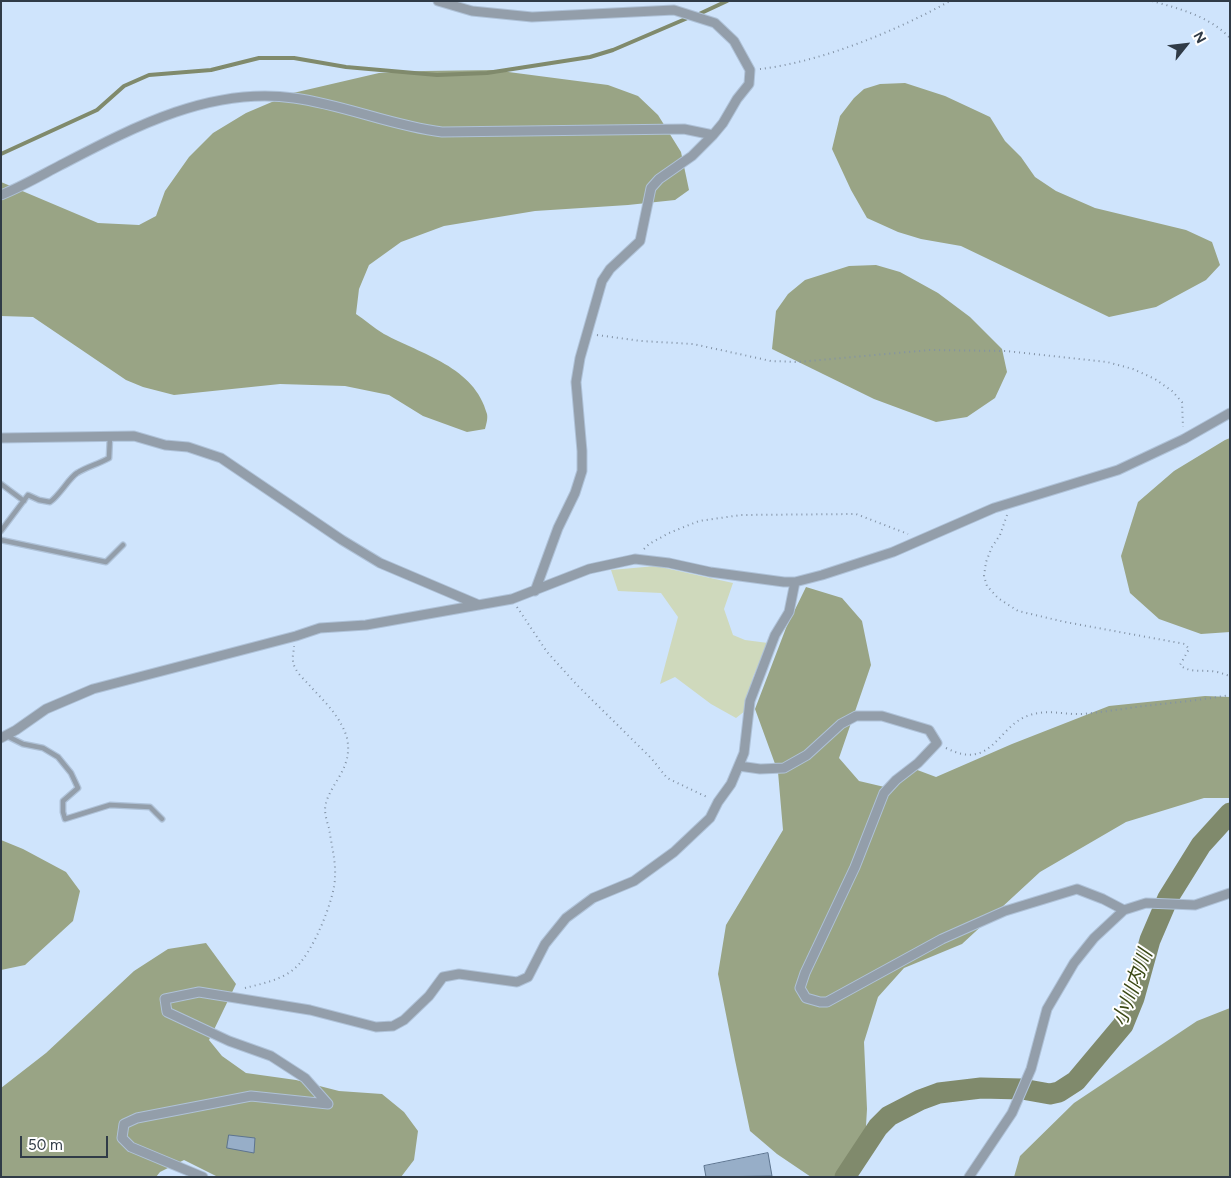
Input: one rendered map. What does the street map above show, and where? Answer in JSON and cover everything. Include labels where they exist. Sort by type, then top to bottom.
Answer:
[{"type":"street","points":[[438,1],[472,11],[532,17],[674,10],[715,23],[734,41],[750,70],[749,84],[723,123],[692,156],[659,179],[652,188],[640,241],[610,269],[602,281],[580,358],[576,382],[582,471],[575,494],[558,528],[535,591]]},
{"type":"street","points":[[1,195],[137,128],[186,108],[224,98],[240,96],[263,95],[294,98],[336,106],[426,130],[442,132],[684,129],[713,135]]},
{"type":"street","points":[[3,736],[16,730],[46,709],[92,689],[296,636],[320,628],[366,625],[512,599],[589,569],[635,558],[742,576],[795,582],[822,575],[918,542],[994,508],[1118,470],[1184,439],[1230,413]]},
{"type":"street","points":[[1,438],[134,436],[165,445],[188,447],[221,458],[342,540],[380,563],[479,605]]},
{"type":"street","points":[[203,1177],[131,1147],[122,1138],[124,1124],[137,1118],[251,1096],[328,1104],[305,1078],[271,1056],[221,1037],[167,1012],[165,999],[199,992],[310,1010],[376,1027],[393,1026],[404,1020],[429,996],[443,977],[459,974],[517,982],[528,977],[545,944],[566,918],[592,898],[634,882],[674,852],[710,818],[718,802],[731,784],[744,753],[750,701],[775,635],[789,612],[795,582]]},
{"type":"street","points":[[739,766],[760,769],[784,768],[808,756],[841,724],[856,716],[882,716],[929,730],[937,743],[884,793],[856,867],[805,973],[800,988],[806,998],[827,1002],[942,939],[1005,911],[1077,889],[1124,910]]},
{"type":"street","points":[[969,1177],[1012,1112],[1031,1069],[1047,1009],[1074,963],[1094,938],[1124,910],[1146,904],[1195,905],[1230,893]]},
{"type":"lane","points":[[1,531],[28,495],[50,502],[57,497],[76,473],[110,458],[110,436]]},
{"type":"lane","points":[[1,484],[24,501]]},
{"type":"lane","points":[[1,540],[106,562],[123,545]]},
{"type":"lane","points":[[3,736],[23,744],[43,748],[58,757],[71,773],[78,788],[63,801],[65,819],[110,805],[150,807],[162,819]]},
{"type":"path","points":[[750,70],[780,66],[847,47],[916,20],[950,1]]},
{"type":"path","points":[[1152,1],[1200,16],[1221,29],[1230,38]]},
{"type":"path","points":[[587,334],[641,342],[693,344],[771,361],[798,362],[930,350],[1006,351],[1107,362],[1132,369],[1155,379],[1172,391],[1182,402],[1184,439]]},
{"type":"path","points":[[1011,504],[1000,535],[992,547],[986,562],[984,576],[987,586],[998,598],[1018,611],[1065,622],[1186,644],[1189,649],[1180,665],[1184,668],[1190,671],[1216,672],[1230,676]]},
{"type":"path","points":[[635,558],[649,544],[677,530],[699,521],[741,514],[856,514],[910,535],[918,542]]},
{"type":"path","points":[[512,599],[547,652],[577,685],[652,759],[667,778],[718,802]]},
{"type":"path","points":[[243,989],[272,980],[294,970],[302,961],[311,948],[331,901],[335,877],[325,810],[329,796],[343,772],[348,754],[347,739],[341,724],[329,707],[298,673],[292,661],[296,636]]},
{"type":"path","points":[[937,743],[952,751],[968,754],[980,753],[995,744],[1015,723],[1028,715],[1045,711],[1082,714],[1230,695]]},
{"type":"green space","points":[[493,70],[608,85],[638,96],[658,115],[681,152],[689,190],[675,200],[535,211],[444,226],[401,242],[369,265],[359,289],[356,314],[384,334],[430,356],[459,373],[471,384],[481,398],[487,414],[485,429],[467,432],[423,416],[389,395],[345,386],[280,384],[174,395],[143,387],[126,380],[33,317],[1,316],[1,182],[98,223],[139,225],[156,216],[165,191],[189,157],[213,133],[246,113],[293,93],[379,73]]},
{"type":"green space","points":[[905,83],[945,96],[990,117],[1005,141],[1021,157],[1035,177],[1056,191],[1095,208],[1186,230],[1212,242],[1220,265],[1206,280],[1156,307],[1109,317],[961,246],[921,239],[898,232],[867,218],[851,190],[832,149],[840,116],[864,89],[880,84]]},
{"type":"green space","points":[[876,265],[900,272],[938,293],[970,317],[1002,349],[1007,372],[995,398],[967,417],[936,422],[874,399],[772,349],[776,311],[788,294],[805,280],[849,266]]},
{"type":"green space","points":[[1230,438],[1230,632],[1201,634],[1159,619],[1130,593],[1121,556],[1138,502],[1174,471]]},
{"type":"green space","points":[[656,566],[733,583],[724,609],[733,635],[745,640],[768,643],[753,677],[745,711],[736,718],[711,704],[675,677],[660,684],[678,617],[661,593],[618,591],[611,570]]},
{"type":"green space","points":[[806,587],[842,598],[862,621],[871,665],[839,758],[859,781],[893,789],[912,768],[936,777],[1012,744],[1109,706],[1205,696],[1230,697],[1230,798],[1204,798],[1126,822],[1040,872],[962,944],[904,968],[878,997],[864,1042],[867,1109],[864,1160],[852,1177],[811,1177],[777,1154],[750,1131],[718,974],[726,925],[783,830],[778,772],[755,709],[786,628]]},
{"type":"green space","points":[[1,840],[23,849],[66,872],[80,891],[73,921],[25,965],[1,970]]},
{"type":"green space","points":[[206,943],[236,984],[209,1040],[222,1056],[246,1073],[296,1080],[339,1091],[382,1094],[404,1112],[418,1131],[414,1160],[401,1177],[218,1177],[184,1160],[160,1172],[156,1177],[1,1177],[1,1088],[46,1053],[134,971],[168,949]]},
{"type":"green space","points":[[1230,1008],[1230,1177],[1014,1177],[1020,1156],[1074,1103],[1197,1021]]},
{"type":"building","points":[[229,1135],[255,1138],[254,1153],[227,1148]]},
{"type":"building","points":[[768,1153],[772,1176],[706,1177],[704,1166]]},
{"type":"waterway","points":[[697,15],[727,1]]},
{"type":"waterway","points":[[1,154],[97,110],[124,86],[149,75],[211,70],[259,58],[294,58],[346,67],[437,75],[487,73],[590,57],[613,50],[690,17]]},
{"type":"waterway","name":"小川内川","points":[[845,1177],[878,1127],[889,1116],[920,1100],[939,1093],[981,1088],[1022,1089],[1050,1094],[1059,1092],[1076,1081],[1123,1025],[1134,998],[1150,940],[1168,898],[1201,845],[1230,813]]}]
